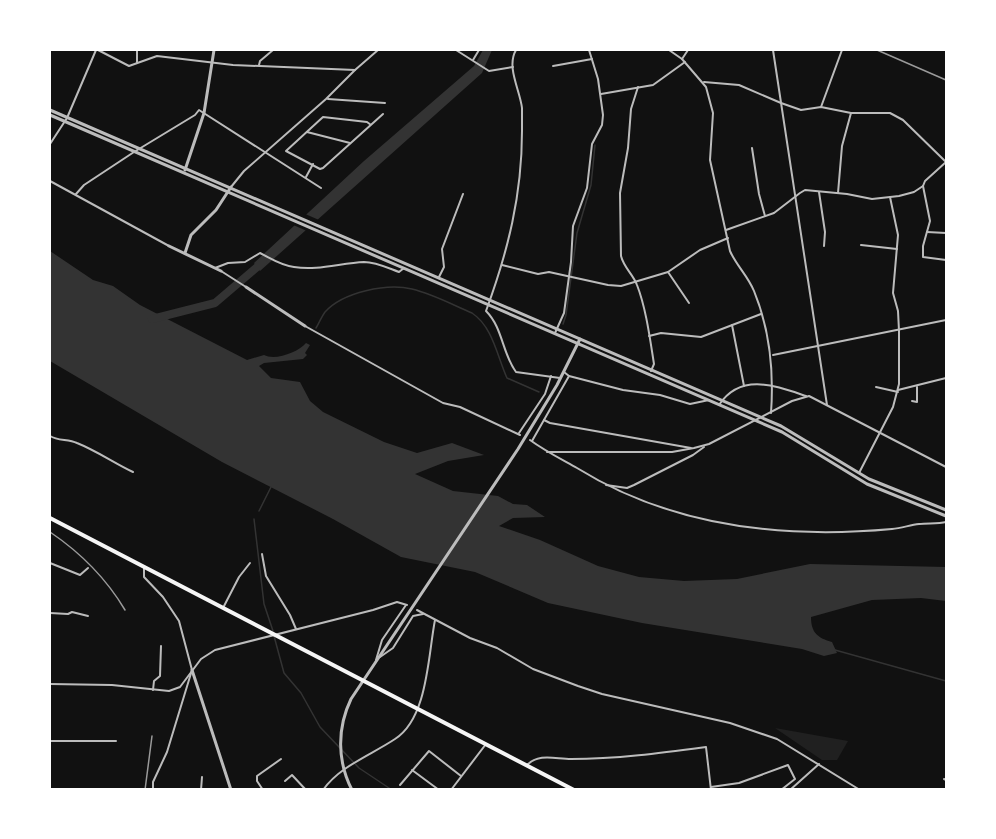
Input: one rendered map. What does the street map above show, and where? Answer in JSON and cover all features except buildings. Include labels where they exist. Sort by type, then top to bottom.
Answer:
[{"type":"highway","points":[[50,518],[574,789]]},
{"type":"street","points":[[50,144],[66,120],[97,50],[129,66],[157,56],[212,62],[355,70]]},
{"type":"street","points":[[137,50],[137,63]]},
{"type":"street","points":[[184,173],[204,113],[214,50]]},
{"type":"street","points":[[259,65],[260,61],[273,50]]},
{"type":"street","points":[[184,253],[191,235],[216,210],[244,171],[378,50]]},
{"type":"street","points":[[456,50],[489,71],[513,67]]},
{"type":"street","points":[[473,60],[479,50]]},
{"type":"street","points":[[516,50],[513,67],[522,106],[522,167],[510,234],[502,266],[486,311],[498,328],[516,372],[561,378]]},
{"type":"street","points":[[555,333],[564,313],[573,226],[587,188],[592,144],[602,125],[601,94],[589,50]]},
{"type":"street","points":[[669,50],[682,59],[704,82],[713,113],[710,160],[736,264],[753,289],[772,356],[771,413]]},
{"type":"street","points":[[682,59],[688,50]]},
{"type":"street","points":[[773,50],[827,405]]},
{"type":"street","points":[[822,107],[842,50]]},
{"type":"street","points":[[553,66],[592,58]]},
{"type":"street","points":[[601,94],[653,85],[685,62]]},
{"type":"street","points":[[704,82],[739,85],[781,104],[801,110],[822,107],[851,114],[885,112],[903,120],[946,162],[925,181],[923,186],[930,221],[923,257],[946,260]]},
{"type":"street","points":[[638,87],[631,109],[620,201],[621,256],[623,265],[636,282],[649,336],[654,364],[649,374]]},
{"type":"street","points":[[326,99],[385,103]]},
{"type":"street","points":[[50,110],[134,152],[756,420],[782,432],[867,484],[946,516]]},
{"type":"street","points":[[76,194],[84,185],[195,115],[199,110],[321,188]]},
{"type":"street","points":[[371,125],[367,122],[323,117],[286,151],[320,169],[323,168],[384,114]]},
{"type":"street","points":[[838,193],[842,146],[851,114]]},
{"type":"street","points":[[50,115],[140,148],[762,417],[798,435],[858,474],[885,487],[946,510]]},
{"type":"street","points":[[307,132],[350,143]]},
{"type":"street","points":[[752,148],[765,217]]},
{"type":"street","points":[[305,177],[314,164]]},
{"type":"street","points":[[50,181],[169,246],[221,271],[305,326],[443,403],[460,407],[519,434],[545,394],[551,376]]},
{"type":"street","points":[[726,230],[765,217],[781,209],[795,196],[806,190],[872,199],[906,195],[923,186]]},
{"type":"street","points":[[819,192],[825,231],[824,246]]},
{"type":"street","points":[[439,277],[444,267],[442,249],[463,194]]},
{"type":"street","points":[[858,474],[898,391],[898,311],[893,293],[898,235],[890,197]]},
{"type":"street","points":[[927,232],[946,233]]},
{"type":"street","points":[[502,266],[538,274],[549,272],[615,286],[668,272],[700,250],[728,238]]},
{"type":"street","points":[[861,245],[897,249]]},
{"type":"street","points":[[215,268],[228,263],[247,261],[260,253],[271,260],[300,268],[363,262],[374,263],[399,272],[404,268]]},
{"type":"street","points":[[668,272],[689,303]]},
{"type":"street","points":[[649,336],[661,333],[701,337],[761,314]]},
{"type":"street","points":[[772,356],[946,320]]},
{"type":"street","points":[[732,325],[744,386]]},
{"type":"street","points":[[352,789],[344,771],[340,745],[345,715],[362,680],[516,452],[561,378],[580,339]]},
{"type":"street","points":[[564,372],[569,376],[623,390],[660,395],[685,403],[695,404],[710,400]]},
{"type":"street","points":[[569,376],[531,441],[605,485],[665,509],[694,518],[755,530],[852,532],[946,522]]},
{"type":"street","points":[[876,387],[898,391],[946,378]]},
{"type":"street","points":[[719,405],[728,394],[744,386],[758,383],[773,386],[827,405],[946,467]]},
{"type":"street","points":[[917,387],[917,402]]},
{"type":"street","points":[[605,485],[627,488],[634,485],[693,455],[706,445],[806,396]]},
{"type":"street","points":[[912,401],[922,402]]},
{"type":"street","points":[[544,420],[550,423],[694,448]]},
{"type":"street","points":[[50,436],[56,440],[73,441],[133,472]]},
{"type":"street","points":[[547,452],[672,452],[706,445]]},
{"type":"street","points":[[262,554],[266,576],[296,629]]},
{"type":"street","points":[[50,563],[80,575],[88,568]]},
{"type":"street","points":[[223,608],[239,577],[250,563]]},
{"type":"street","points":[[144,567],[144,577],[170,606],[180,624],[192,670],[231,789]]},
{"type":"street","points":[[50,684],[112,685],[174,690],[180,687],[204,656],[212,651],[398,602],[407,605],[382,640],[376,660]]},
{"type":"street","points":[[417,610],[470,638],[497,648],[533,669],[602,694],[740,726],[777,740],[860,789]]},
{"type":"street","points":[[50,613],[68,614],[72,612],[88,616]]},
{"type":"street","points":[[376,660],[393,648],[413,616],[425,615]]},
{"type":"street","points":[[323,789],[331,780],[403,733],[410,725],[418,708],[435,620]]},
{"type":"street","points":[[153,690],[154,681],[160,676],[161,646]]},
{"type":"street","points":[[153,789],[153,782],[166,752],[192,670]]},
{"type":"street","points":[[50,741],[116,741]]},
{"type":"street","points":[[450,789],[486,744]]},
{"type":"street","points":[[527,765],[538,758],[623,757],[706,747],[711,788],[739,783],[788,765],[795,779],[781,789]]},
{"type":"street","points":[[400,785],[429,751],[461,776]]},
{"type":"street","points":[[263,789],[257,781],[257,776],[281,759]]},
{"type":"street","points":[[790,789],[819,764]]},
{"type":"street","points":[[412,770],[439,789]]},
{"type":"street","points":[[285,781],[292,775],[306,789]]},
{"type":"street","points":[[201,789],[202,777]]},
{"type":"shaded area","points":[[483,50],[492,50],[482,73],[260,271],[254,263],[364,161],[474,66]]},
{"type":"shaded area","points":[[50,251],[93,280],[113,286],[140,305],[247,360],[264,355],[274,357],[286,355],[298,350],[306,343],[310,345],[303,359],[264,363],[259,366],[271,378],[300,382],[310,401],[323,412],[384,442],[417,453],[452,443],[484,455],[448,461],[415,474],[453,491],[498,496],[513,504],[527,505],[545,517],[513,518],[499,526],[540,540],[598,566],[639,577],[684,581],[737,579],[810,564],[946,567],[946,601],[921,598],[872,600],[811,617],[814,631],[819,637],[832,642],[837,653],[824,656],[802,649],[642,623],[548,603],[475,572],[401,557],[222,462],[50,361]]},
{"type":"shaded area","points":[[775,728],[848,741],[837,760],[822,760]]},
{"type":"pier","points":[[303,213],[319,220],[307,231],[291,224]]},
{"type":"waterway","points":[[563,324],[577,233],[591,185],[595,145]]},
{"type":"waterway","points":[[152,319],[215,303],[263,262]]},
{"type":"waterway","points":[[316,328],[325,312],[354,294],[390,287],[420,291],[472,313],[490,334],[507,378],[539,392]]},
{"type":"waterway","points":[[259,511],[271,487]]},
{"type":"waterway","points":[[254,519],[264,604],[273,631]]},
{"type":"waterway","points":[[274,636],[284,673],[301,693],[320,727],[359,768],[392,790]]},
{"type":"waterway","points":[[835,650],[946,681]]},
{"type":"railway","points":[[877,50],[946,80]]},
{"type":"railway","points":[[50,532],[92,567],[110,587],[125,610]]},
{"type":"railway","points":[[145,790],[152,736]]}]
